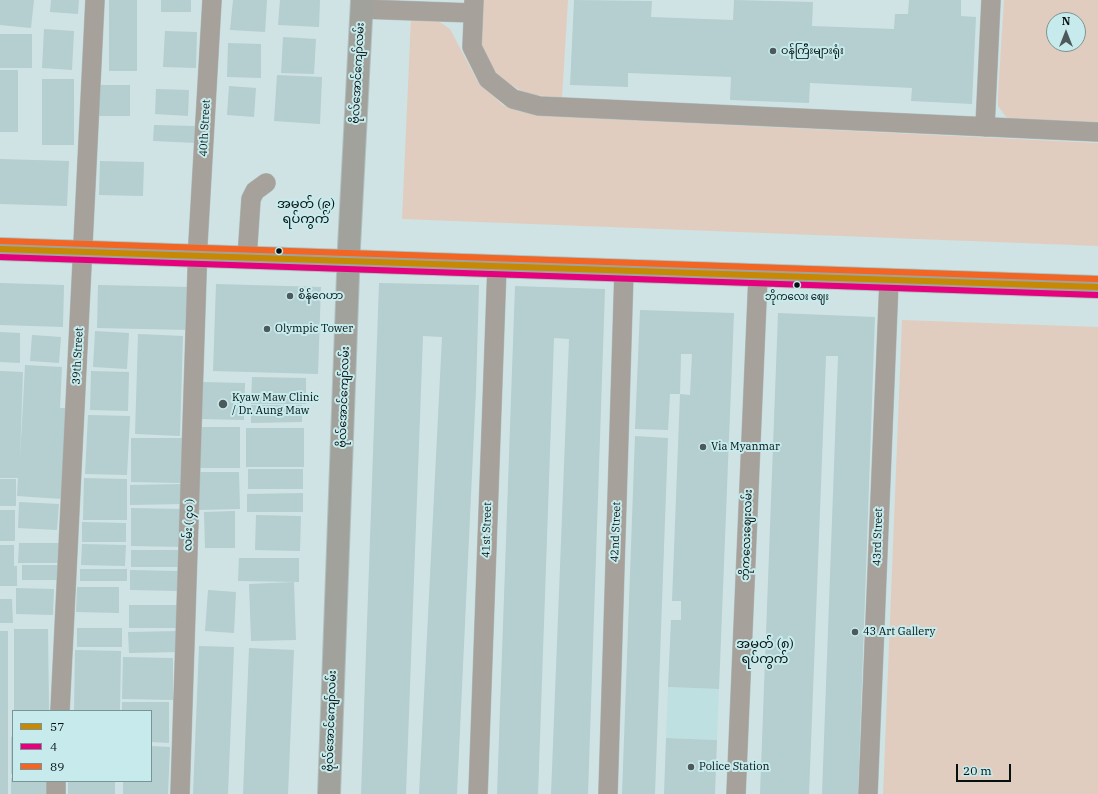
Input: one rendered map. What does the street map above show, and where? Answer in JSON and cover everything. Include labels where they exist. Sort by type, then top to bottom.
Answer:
[{"type":"main road","name":"ဗိုလ်အောင်ကျော်လမ်း","points":[[329,794],[349,262],[362,4]]},
{"type":"main road","points":[[0,248],[83,245],[198,250],[247,258],[1098,287]]},
{"type":"street","name":"39th Street","points":[[60,710],[95,0]]},
{"type":"street","name":"40th Street","points":[[198,250],[212,0]]},
{"type":"street","points":[[985,127],[991,0]]},
{"type":"street","points":[[362,4],[473,7],[472,47],[488,80],[513,99],[539,106],[1098,132]]},
{"type":"street","points":[[247,258],[251,199],[255,191],[266,183]]},
{"type":"street","name":"လမ်း ( ၄၀ )","points":[[180,794],[198,250]]},
{"type":"street","name":"41st Street","points":[[478,794],[497,266]]},
{"type":"street","name":"42nd Street","points":[[608,794],[624,271]]},
{"type":"street","name":"ဘိုကလေးဈေးလမ်း","points":[[736,794],[758,276]]},
{"type":"street","name":"43rd Street","points":[[868,794],[889,281]]},
{"type":"street","points":[[56,782],[56,794]]},
{"type":"shaded area","points":[[480,0],[568,0],[562,98],[526,94],[499,77],[485,56],[477,31]]},
{"type":"shaded area","points":[[1004,0],[1098,0],[1098,123],[1017,120],[1006,117],[998,106]]},
{"type":"shaded area","points":[[411,18],[435,19],[450,29],[478,82],[503,105],[518,111],[545,116],[1098,143],[1098,246],[402,219]]},
{"type":"shaded area","points":[[902,320],[1098,327],[1098,794],[883,794]]},
{"type":"shaded area","points":[[668,687],[719,689],[717,740],[666,738]]},
{"type":"building","points":[[0,0],[34,0],[31,28],[0,25]]},
{"type":"building","points":[[51,0],[79,0],[78,14],[50,12]]},
{"type":"building","points":[[109,0],[137,0],[137,71],[109,71]]},
{"type":"building","points":[[161,0],[191,0],[191,12],[161,12]]},
{"type":"building","points":[[233,0],[267,0],[265,32],[230,30]]},
{"type":"building","points":[[280,0],[320,0],[319,27],[278,25]]},
{"type":"building","name":"ဝန်ကြီးများရုံး","points":[[574,0],[652,1],[651,17],[733,20],[734,0],[813,2],[812,26],[894,29],[895,14],[908,14],[909,0],[961,0],[961,16],[976,17],[972,104],[911,101],[912,88],[810,83],[809,103],[730,100],[731,77],[628,73],[628,87],[570,85]]},
{"type":"building","points":[[44,29],[74,31],[72,70],[42,68]]},
{"type":"building","points":[[165,31],[197,32],[196,68],[163,67]]},
{"type":"building","points":[[0,34],[32,34],[32,68],[0,68]]},
{"type":"building","points":[[283,37],[316,39],[314,74],[281,73]]},
{"type":"building","points":[[228,43],[261,44],[261,78],[227,77]]},
{"type":"building","points":[[0,70],[18,70],[18,132],[0,132]]},
{"type":"building","points":[[277,75],[322,77],[320,124],[274,121]]},
{"type":"building","points":[[42,79],[74,79],[74,145],[42,145]]},
{"type":"building","points":[[97,85],[130,85],[130,116],[97,116]]},
{"type":"building","points":[[229,86],[256,88],[254,117],[227,115]]},
{"type":"building","points":[[156,89],[189,90],[188,116],[155,114]]},
{"type":"building","points":[[154,125],[196,126],[196,143],[153,141]]},
{"type":"building","points":[[0,159],[69,161],[67,206],[0,204]]},
{"type":"building","points":[[100,161],[144,162],[143,196],[99,195]]},
{"type":"building","points":[[0,283],[64,285],[63,327],[0,325]]},
{"type":"building","points":[[379,283],[479,285],[476,389],[457,794],[419,794],[442,337],[423,336],[406,794],[361,794]]},
{"type":"building","name":"Olympic Tower","points":[[216,284],[321,287],[318,374],[213,371]]},
{"type":"building","points":[[98,285],[191,287],[190,330],[97,328]]},
{"type":"building","points":[[515,286],[605,289],[588,794],[551,794],[569,339],[554,338],[538,794],[497,794]]},
{"type":"building","points":[[640,310],[734,313],[719,689],[668,687],[671,620],[681,620],[681,601],[672,601],[680,394],[670,394],[668,430],[635,429]],"holes":[[[681,354],[692,354],[690,395],[680,394]]]},
{"type":"building","points":[[778,313],[875,317],[858,794],[822,794],[838,356],[826,356],[809,794],[760,794]]},
{"type":"building","points":[[95,331],[129,333],[127,369],[93,367]]},
{"type":"building","points":[[0,332],[20,333],[20,363],[0,362]]},
{"type":"building","points":[[138,334],[183,336],[180,436],[135,434]]},
{"type":"building","points":[[32,335],[61,337],[59,363],[30,361]]},
{"type":"building","points":[[25,365],[62,367],[60,408],[66,408],[62,499],[17,496],[18,478],[0,478],[0,371],[23,372],[20,459]]},
{"type":"building","points":[[91,371],[129,372],[128,411],[90,410]]},
{"type":"building","points":[[252,377],[306,378],[306,404],[251,404]]},
{"type":"building","points":[[201,382],[245,383],[244,420],[200,419]]},
{"type":"building","points":[[251,405],[302,405],[302,422],[251,423]]},
{"type":"building","points":[[88,415],[130,416],[127,475],[85,474]]},
{"type":"building","points":[[199,427],[240,427],[240,468],[199,468]]},
{"type":"building","points":[[246,428],[304,428],[304,467],[246,467]]},
{"type":"building","points":[[635,436],[668,438],[655,794],[622,794]]},
{"type":"building","points":[[131,438],[183,438],[183,483],[131,482]]},
{"type":"building","points":[[248,469],[303,469],[303,489],[248,489]]},
{"type":"building","points":[[198,472],[239,472],[240,509],[198,510]]},
{"type":"building","points":[[84,478],[127,479],[127,520],[83,520]]},
{"type":"building","points":[[0,479],[16,479],[16,506],[0,506]]},
{"type":"building","points":[[184,484],[184,504],[130,505],[130,485]]},
{"type":"building","points":[[303,493],[303,512],[247,512],[247,494]]},
{"type":"building","points":[[19,502],[59,504],[57,530],[18,528]]},
{"type":"building","points":[[131,508],[184,509],[184,547],[131,546]]},
{"type":"building","points":[[0,510],[15,510],[15,541],[0,541]]},
{"type":"building","points":[[235,511],[235,548],[205,548],[204,512]]},
{"type":"building","points":[[256,515],[301,516],[300,551],[255,550]]},
{"type":"building","points":[[82,522],[126,523],[126,542],[82,542]]},
{"type":"building","points":[[19,543],[63,543],[62,563],[18,563]]},
{"type":"building","points":[[82,544],[126,545],[125,566],[81,565]]},
{"type":"building","points":[[0,545],[14,545],[14,566],[17,566],[17,586],[0,586]]},
{"type":"building","points":[[131,550],[181,550],[181,567],[131,567]]},
{"type":"building","points":[[239,558],[299,558],[299,582],[238,581]]},
{"type":"building","points":[[22,565],[64,565],[64,580],[22,580]]},
{"type":"building","points":[[80,569],[127,569],[127,581],[80,581]]},
{"type":"building","points":[[130,570],[179,571],[178,591],[130,590]]},
{"type":"building","points":[[294,582],[296,640],[251,641],[249,584]]},
{"type":"building","points":[[77,587],[119,587],[119,613],[76,612]]},
{"type":"building","points":[[16,588],[54,589],[53,615],[16,614]]},
{"type":"building","points":[[208,590],[236,592],[234,633],[205,631]]},
{"type":"building","points":[[0,599],[12,599],[13,623],[0,623]]},
{"type":"building","points":[[129,605],[178,605],[178,628],[129,628]]},
{"type":"building","points":[[77,628],[122,628],[122,647],[77,647]]},
{"type":"building","points":[[14,629],[48,629],[49,710],[14,710]]},
{"type":"building","points":[[0,631],[8,631],[8,794],[0,794]]},
{"type":"building","points":[[178,631],[179,652],[129,653],[128,632]]},
{"type":"building","points":[[199,646],[234,647],[228,794],[193,794]]},
{"type":"building","points":[[249,648],[294,650],[288,794],[243,794]]},
{"type":"building","points":[[75,650],[121,651],[120,710],[74,710]]},
{"type":"building","points":[[123,657],[173,658],[173,700],[122,699]]},
{"type":"building","points":[[122,702],[169,702],[169,743],[152,742],[152,710],[122,710]]},
{"type":"building","points":[[12,736],[12,774],[11,774]]},
{"type":"building","name":"Police Station","points":[[666,738],[717,740],[715,794],[664,794]]},
{"type":"building","points":[[152,746],[170,747],[168,794],[123,794],[123,782],[152,782]]},
{"type":"building","points":[[11,778],[12,782],[53,782],[53,794],[11,794]]},
{"type":"building","points":[[68,782],[115,782],[115,794],[68,794]]},
{"type":"transit line","name":"89","points":[[0,241],[1098,279]]},
{"type":"transit line","name":"57","points":[[0,249],[1098,287]]},
{"type":"transit line","name":"4","points":[[0,257],[1098,295]]},
{"type":"place","name":"ဝန်ကြီးများရုံး","points":[[773,51]]},
{"type":"place","name":"ဘိုကလေး ဈေး","points":[[797,285]]},
{"type":"place","name":"စိန်ဂေဟာ","points":[[290,296]]},
{"type":"place","name":"Olympic Tower","points":[[267,329]]},
{"type":"place","name":"Kyaw Maw Clinic / Dr. Aung Maw","points":[[223,404]]},
{"type":"place","name":"Via Myanmar","points":[[703,447]]},
{"type":"place","name":"43 Art Gallery","points":[[855,632]]},
{"type":"place","name":"Police Station","points":[[691,767]]},
{"type":"district","name":"အမှတ် (၉) ရပ်ကွက်","points":[[306,212]]},
{"type":"district","name":"အမှတ် (၈) ရပ်ကွက်","points":[[765,652]]}]
